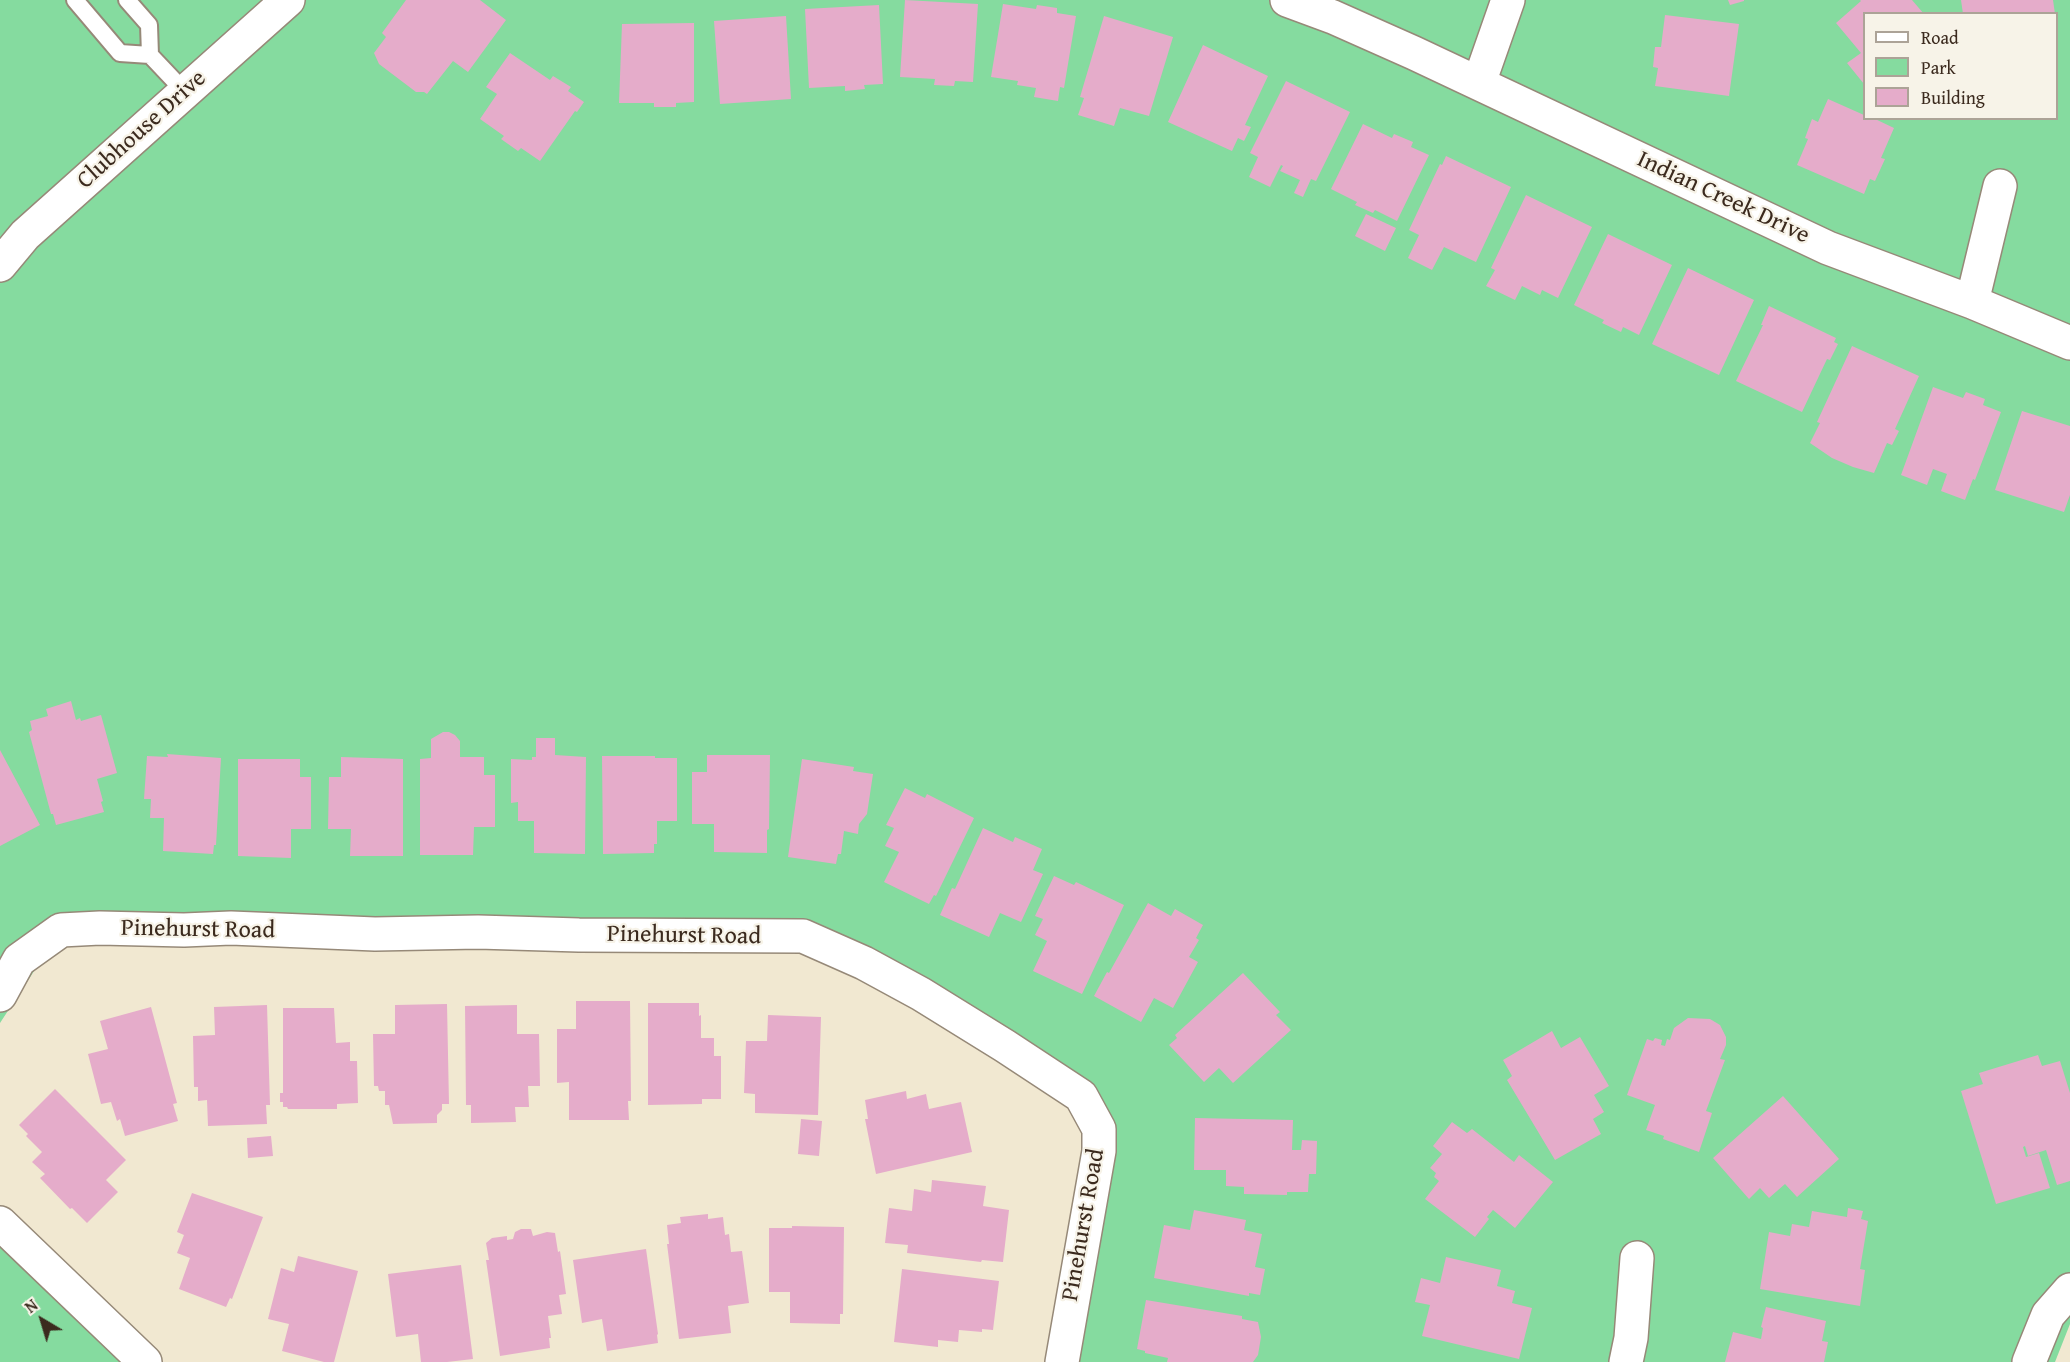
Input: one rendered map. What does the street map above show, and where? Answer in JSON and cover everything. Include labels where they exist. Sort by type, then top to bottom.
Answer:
[{"type":"street","name":"Clubhouse Drive","points":[[0,265],[25,235],[288,0]]},
{"type":"street","name":"Indian Creek Drive","points":[[1287,0],[1333,17],[1479,83],[1828,248],[1972,302],[2070,343]]},
{"type":"street","points":[[1479,83],[1508,0]]},
{"type":"street","points":[[1972,302],[2000,186]]},
{"type":"street","name":"Pinehurst Road","points":[[0,995],[19,960],[61,930],[231,928],[375,934],[478,932],[803,936],[864,963],[921,994],[1081,1096],[1099,1130],[1099,1151],[1062,1362]]},
{"type":"street","points":[[0,1223],[145,1362]]},
{"type":"street","points":[[1626,1362],[1631,1338],[1637,1258]]},
{"type":"street","points":[[2029,1362],[2048,1315],[2070,1290]]},
{"type":"lane","points":[[75,0],[120,53],[150,54]]},
{"type":"lane","points":[[128,0],[149,25],[150,54],[185,92]]},
{"type":"green space","points":[[0,0],[2070,0],[2070,1324],[2055,1362],[1065,1362],[1093,1115],[814,937],[63,944],[40,962],[0,1023]]},
{"type":"green space","points":[[0,1218],[144,1362],[0,1362]]},
{"type":"building","points":[[406,0],[480,0],[506,20],[468,72],[453,61],[427,94],[416,92],[379,64],[374,53],[386,37],[382,33]]},
{"type":"building","points":[[905,0],[978,4],[973,82],[955,81],[954,86],[934,85],[935,79],[900,77]]},
{"type":"building","points":[[1728,0],[1744,0],[1744,1],[1730,5]]},
{"type":"building","points":[[1912,0],[1922,12],[1863,12],[1863,83],[1847,63],[1861,53],[1836,23],[1861,1]]},
{"type":"building","points":[[1961,0],[2053,0],[2055,12],[1963,12]]},
{"type":"building","points":[[1003,4],[1036,9],[1037,5],[1057,8],[1057,13],[1076,16],[1064,88],[1060,87],[1058,101],[1034,97],[1036,88],[1017,85],[1018,81],[991,77]]},
{"type":"building","points":[[879,5],[883,84],[864,85],[865,89],[845,91],[845,86],[809,88],[805,9]]},
{"type":"building","points":[[1665,15],[1739,24],[1729,96],[1655,86],[1658,68],[1653,67],[1655,47],[1661,47]]},
{"type":"building","points":[[786,16],[791,99],[720,104],[714,21]]},
{"type":"building","points":[[1104,16],[1173,37],[1149,116],[1120,108],[1114,126],[1078,115],[1084,98],[1080,97]]},
{"type":"building","points":[[694,23],[694,102],[676,103],[676,107],[654,107],[654,103],[619,103],[622,24]]},
{"type":"building","points":[[1203,45],[1268,76],[1245,125],[1251,127],[1244,141],[1238,138],[1232,151],[1168,122]]},
{"type":"building","points":[[510,53],[550,80],[553,76],[571,87],[568,91],[584,102],[577,112],[575,111],[540,161],[521,148],[518,151],[501,139],[504,136],[480,119],[497,94],[486,87]]},
{"type":"building","points":[[1286,81],[1350,112],[1316,181],[1311,179],[1303,197],[1294,193],[1300,180],[1280,171],[1283,166],[1281,165],[1270,187],[1249,177],[1258,157],[1250,153]]},
{"type":"building","points":[[1828,99],[1863,115],[1863,120],[1877,120],[1894,128],[1881,158],[1885,159],[1875,181],[1870,179],[1864,194],[1797,165],[1808,139],[1805,138],[1812,119],[1818,122]]},
{"type":"building","points":[[1363,124],[1392,138],[1394,134],[1413,142],[1411,147],[1429,155],[1397,221],[1375,210],[1373,213],[1355,205],[1357,202],[1331,189]]},
{"type":"building","points":[[1446,156],[1511,187],[1476,262],[1444,247],[1432,270],[1408,258],[1419,235],[1409,230]]},
{"type":"building","points":[[1526,195],[1592,227],[1558,298],[1542,290],[1540,295],[1522,286],[1515,300],[1486,286],[1495,270],[1491,268]]},
{"type":"building","points":[[1366,214],[1396,228],[1385,251],[1355,236]]},
{"type":"building","points":[[1608,234],[1672,265],[1639,335],[1623,327],[1621,332],[1602,323],[1604,320],[1574,305]]},
{"type":"building","points":[[1688,268],[1754,300],[1719,375],[1652,344]]},
{"type":"building","points":[[1769,306],[1836,338],[1834,342],[1838,344],[1830,360],[1827,359],[1802,412],[1736,381],[1763,325],[1761,325]]},
{"type":"building","points":[[1852,346],[1919,376],[1895,429],[1899,431],[1892,445],[1887,443],[1874,473],[1832,458],[1810,443],[1820,423],[1817,422]]},
{"type":"building","points":[[1933,387],[1963,398],[1966,392],[1985,399],[1983,405],[2001,412],[1965,500],[1941,491],[1947,474],[1933,469],[1927,485],[1901,475]]},
{"type":"building","points":[[2022,411],[2070,426],[2070,495],[2064,512],[1995,490]]},
{"type":"building","points":[[71,701],[76,720],[80,718],[81,721],[101,715],[117,773],[97,779],[104,812],[56,825],[29,732],[32,730],[30,721],[48,716],[46,709]]},
{"type":"building","points":[[443,732],[455,735],[460,741],[460,757],[484,757],[484,775],[495,775],[495,827],[474,827],[473,855],[420,855],[420,759],[431,758],[431,739]]},
{"type":"building","points":[[536,738],[555,738],[555,755],[586,757],[585,854],[534,853],[534,821],[518,821],[518,802],[511,803],[511,759],[532,760],[532,757],[536,757]]},
{"type":"building","points":[[0,750],[40,825],[0,846]]},
{"type":"building","points":[[167,754],[221,758],[216,845],[214,845],[213,854],[163,851],[164,818],[150,818],[151,799],[144,799],[147,756],[168,757]]},
{"type":"building","points":[[707,755],[770,755],[767,853],[714,852],[714,824],[692,824],[692,772],[707,772]]},
{"type":"building","points":[[602,756],[677,758],[677,821],[657,821],[657,844],[654,844],[654,853],[603,854]]},
{"type":"building","points":[[341,757],[403,759],[403,856],[350,856],[351,829],[328,829],[329,777],[341,777]]},
{"type":"building","points":[[238,759],[300,759],[300,777],[311,777],[311,829],[291,829],[291,858],[238,856]]},
{"type":"building","points":[[802,759],[854,767],[853,771],[873,774],[867,814],[859,824],[858,834],[844,831],[841,854],[838,854],[836,864],[788,857]]},
{"type":"building","points":[[905,788],[925,798],[927,794],[974,818],[936,896],[934,895],[929,904],[884,882],[899,852],[885,846],[894,828],[886,825]]},
{"type":"building","points":[[983,828],[1013,842],[1015,837],[1042,849],[1033,870],[1043,874],[1021,922],[1000,913],[989,937],[940,915],[952,888],[955,889]]},
{"type":"building","points":[[1054,876],[1074,885],[1076,882],[1124,905],[1082,994],[1033,971],[1047,941],[1035,935],[1043,919],[1035,916]]},
{"type":"building","points":[[1148,903],[1171,916],[1175,909],[1203,925],[1196,938],[1199,940],[1189,957],[1198,962],[1173,1008],[1154,998],[1141,1022],[1094,996]]},
{"type":"building","points":[[1243,973],[1280,1012],[1276,1015],[1291,1030],[1233,1083],[1219,1068],[1204,1082],[1169,1045],[1177,1038],[1175,1035]]},
{"type":"building","points":[[576,1001],[630,1001],[631,1101],[628,1101],[629,1120],[569,1120],[569,1082],[557,1083],[557,1029],[576,1029]]},
{"type":"building","points":[[648,1003],[699,1003],[701,1038],[714,1038],[714,1056],[721,1056],[721,1099],[702,1099],[702,1104],[648,1105]]},
{"type":"building","points":[[447,1004],[449,1104],[442,1104],[442,1110],[437,1115],[437,1123],[393,1124],[389,1105],[385,1105],[385,1091],[379,1091],[378,1086],[374,1086],[373,1034],[395,1034],[395,1005]]},
{"type":"building","points":[[267,1005],[270,1105],[266,1105],[267,1124],[208,1126],[207,1100],[198,1101],[198,1087],[194,1087],[193,1036],[215,1035],[214,1007]]},
{"type":"building","points":[[517,1005],[517,1034],[539,1034],[540,1086],[528,1086],[529,1107],[515,1107],[516,1122],[471,1123],[471,1105],[466,1105],[465,1006]]},
{"type":"building","points":[[151,1007],[177,1103],[173,1104],[178,1121],[125,1136],[120,1119],[117,1121],[111,1102],[101,1104],[88,1054],[108,1049],[100,1021]]},
{"type":"building","points":[[283,1008],[334,1008],[336,1043],[350,1042],[350,1061],[357,1061],[358,1103],[337,1104],[337,1109],[288,1109],[283,1107],[283,1102],[280,1102],[280,1093],[283,1093]]},
{"type":"building","points":[[768,1015],[821,1017],[818,1115],[755,1113],[755,1094],[744,1093],[746,1041],[767,1041]]},
{"type":"building","points":[[1688,1018],[1710,1019],[1720,1025],[1726,1037],[1726,1045],[1720,1059],[1725,1060],[1706,1111],[1712,1113],[1699,1152],[1646,1130],[1655,1105],[1627,1095],[1647,1039],[1662,1040],[1661,1045],[1665,1046],[1674,1028]]},
{"type":"building","points":[[1552,1031],[1561,1048],[1580,1037],[1609,1086],[1594,1095],[1604,1112],[1593,1119],[1601,1134],[1555,1160],[1507,1080],[1512,1076],[1503,1060]]},
{"type":"building","points":[[2038,1055],[2042,1066],[2060,1061],[2070,1093],[2070,1181],[2057,1185],[2046,1150],[2028,1156],[2025,1146],[2023,1147],[2026,1157],[2039,1153],[2050,1188],[1996,1204],[1961,1091],[1983,1084],[1979,1073]]},
{"type":"building","points":[[55,1089],[126,1160],[106,1180],[118,1192],[87,1223],[40,1178],[45,1174],[32,1162],[42,1152],[26,1136],[28,1134],[19,1125]]},
{"type":"building","points":[[906,1091],[907,1099],[926,1094],[929,1109],[961,1102],[972,1152],[876,1174],[865,1119],[868,1119],[865,1100]]},
{"type":"building","points":[[1783,1096],[1839,1159],[1797,1197],[1785,1184],[1769,1198],[1760,1188],[1749,1199],[1713,1158]]},
{"type":"building","points":[[1195,1118],[1293,1120],[1292,1150],[1301,1150],[1302,1140],[1317,1141],[1316,1174],[1309,1174],[1308,1192],[1287,1192],[1287,1195],[1244,1194],[1244,1187],[1226,1186],[1226,1170],[1194,1170]]},
{"type":"building","points":[[801,1119],[822,1121],[819,1156],[798,1154]]},
{"type":"building","points":[[1452,1122],[1467,1133],[1472,1129],[1514,1162],[1519,1155],[1553,1182],[1515,1228],[1493,1210],[1475,1237],[1425,1199],[1439,1181],[1434,1177],[1436,1173],[1430,1168],[1442,1154],[1433,1146]]},
{"type":"building","points":[[271,1136],[273,1156],[248,1158],[247,1138]]},
{"type":"building","points":[[932,1180],[986,1186],[983,1206],[1009,1210],[1003,1262],[982,1260],[981,1262],[907,1253],[908,1245],[885,1243],[889,1208],[912,1211],[914,1189],[931,1192]]},
{"type":"building","points":[[192,1193],[263,1217],[232,1299],[230,1298],[226,1307],[179,1289],[190,1258],[177,1253],[184,1235],[177,1232]]},
{"type":"building","points":[[1848,1208],[1863,1211],[1861,1219],[1868,1221],[1860,1269],[1865,1270],[1860,1306],[1760,1289],[1769,1232],[1790,1236],[1792,1224],[1809,1227],[1812,1211],[1847,1217]]},
{"type":"building","points":[[1194,1210],[1246,1220],[1244,1230],[1262,1234],[1255,1267],[1265,1269],[1260,1295],[1249,1293],[1249,1296],[1154,1278],[1164,1225],[1190,1230]]},
{"type":"building","points":[[708,1214],[708,1219],[723,1217],[725,1235],[729,1234],[731,1252],[742,1251],[749,1303],[728,1306],[731,1333],[679,1339],[667,1244],[669,1244],[667,1225],[681,1223],[680,1217]]},
{"type":"building","points":[[792,1226],[844,1227],[843,1314],[840,1314],[840,1324],[790,1323],[790,1292],[769,1292],[769,1228],[792,1228]]},
{"type":"building","points":[[521,1229],[531,1229],[533,1236],[547,1232],[555,1233],[566,1294],[559,1295],[562,1314],[548,1316],[550,1348],[500,1356],[486,1260],[489,1260],[486,1243],[492,1238],[507,1236],[507,1240],[513,1239],[515,1232]]},
{"type":"building","points":[[646,1249],[658,1343],[607,1351],[602,1319],[582,1323],[573,1260]]},
{"type":"building","points":[[298,1256],[358,1271],[334,1362],[324,1362],[282,1351],[289,1324],[268,1319],[281,1268],[294,1272]]},
{"type":"building","points":[[1446,1257],[1501,1270],[1497,1286],[1515,1291],[1512,1303],[1532,1308],[1519,1359],[1422,1336],[1430,1305],[1415,1302],[1421,1278],[1440,1283]]},
{"type":"building","points":[[461,1265],[473,1359],[421,1362],[418,1334],[396,1337],[388,1274]]},
{"type":"building","points":[[902,1269],[999,1281],[993,1330],[982,1329],[982,1332],[959,1330],[958,1342],[938,1340],[938,1347],[894,1342]]},
{"type":"building","points":[[1146,1300],[1242,1316],[1242,1319],[1258,1322],[1261,1337],[1258,1355],[1253,1362],[1167,1362],[1168,1358],[1145,1353],[1137,1349]]},
{"type":"building","points":[[1766,1307],[1826,1321],[1822,1341],[1828,1342],[1824,1362],[1725,1362],[1733,1332],[1761,1339],[1763,1328],[1761,1327]]}]
